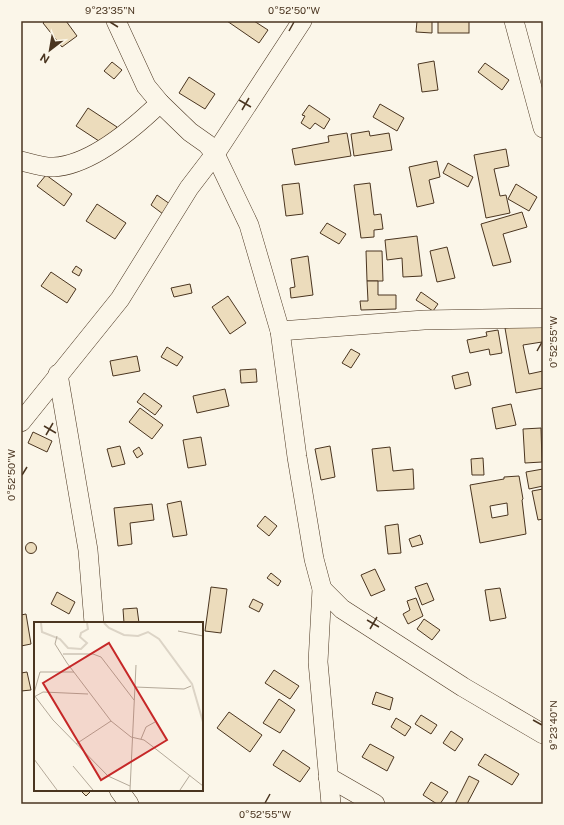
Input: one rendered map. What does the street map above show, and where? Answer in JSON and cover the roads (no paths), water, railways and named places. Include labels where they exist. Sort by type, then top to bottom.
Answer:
[{"type":"street","points":[[116,21],[140,76],[146,86],[160,103],[190,132],[207,144],[215,154],[249,225],[280,331],[297,457],[314,559],[322,589],[318,662],[331,804]]},
{"type":"street","points":[[21,422],[58,374],[120,299],[189,188],[215,154],[302,21]]},
{"type":"street","points":[[514,21],[543,128]]},
{"type":"street","points":[[21,161],[53,168],[82,161],[106,147],[147,116],[160,103]]},
{"type":"street","points":[[280,331],[424,320],[543,318]]},
{"type":"street","points":[[58,374],[88,550],[94,622]]},
{"type":"street","points":[[322,589],[342,609],[463,687],[543,734]]},
{"type":"street","points":[[328,777],[375,804]]},
{"type":"street","points":[[120,791],[130,804]]}]
